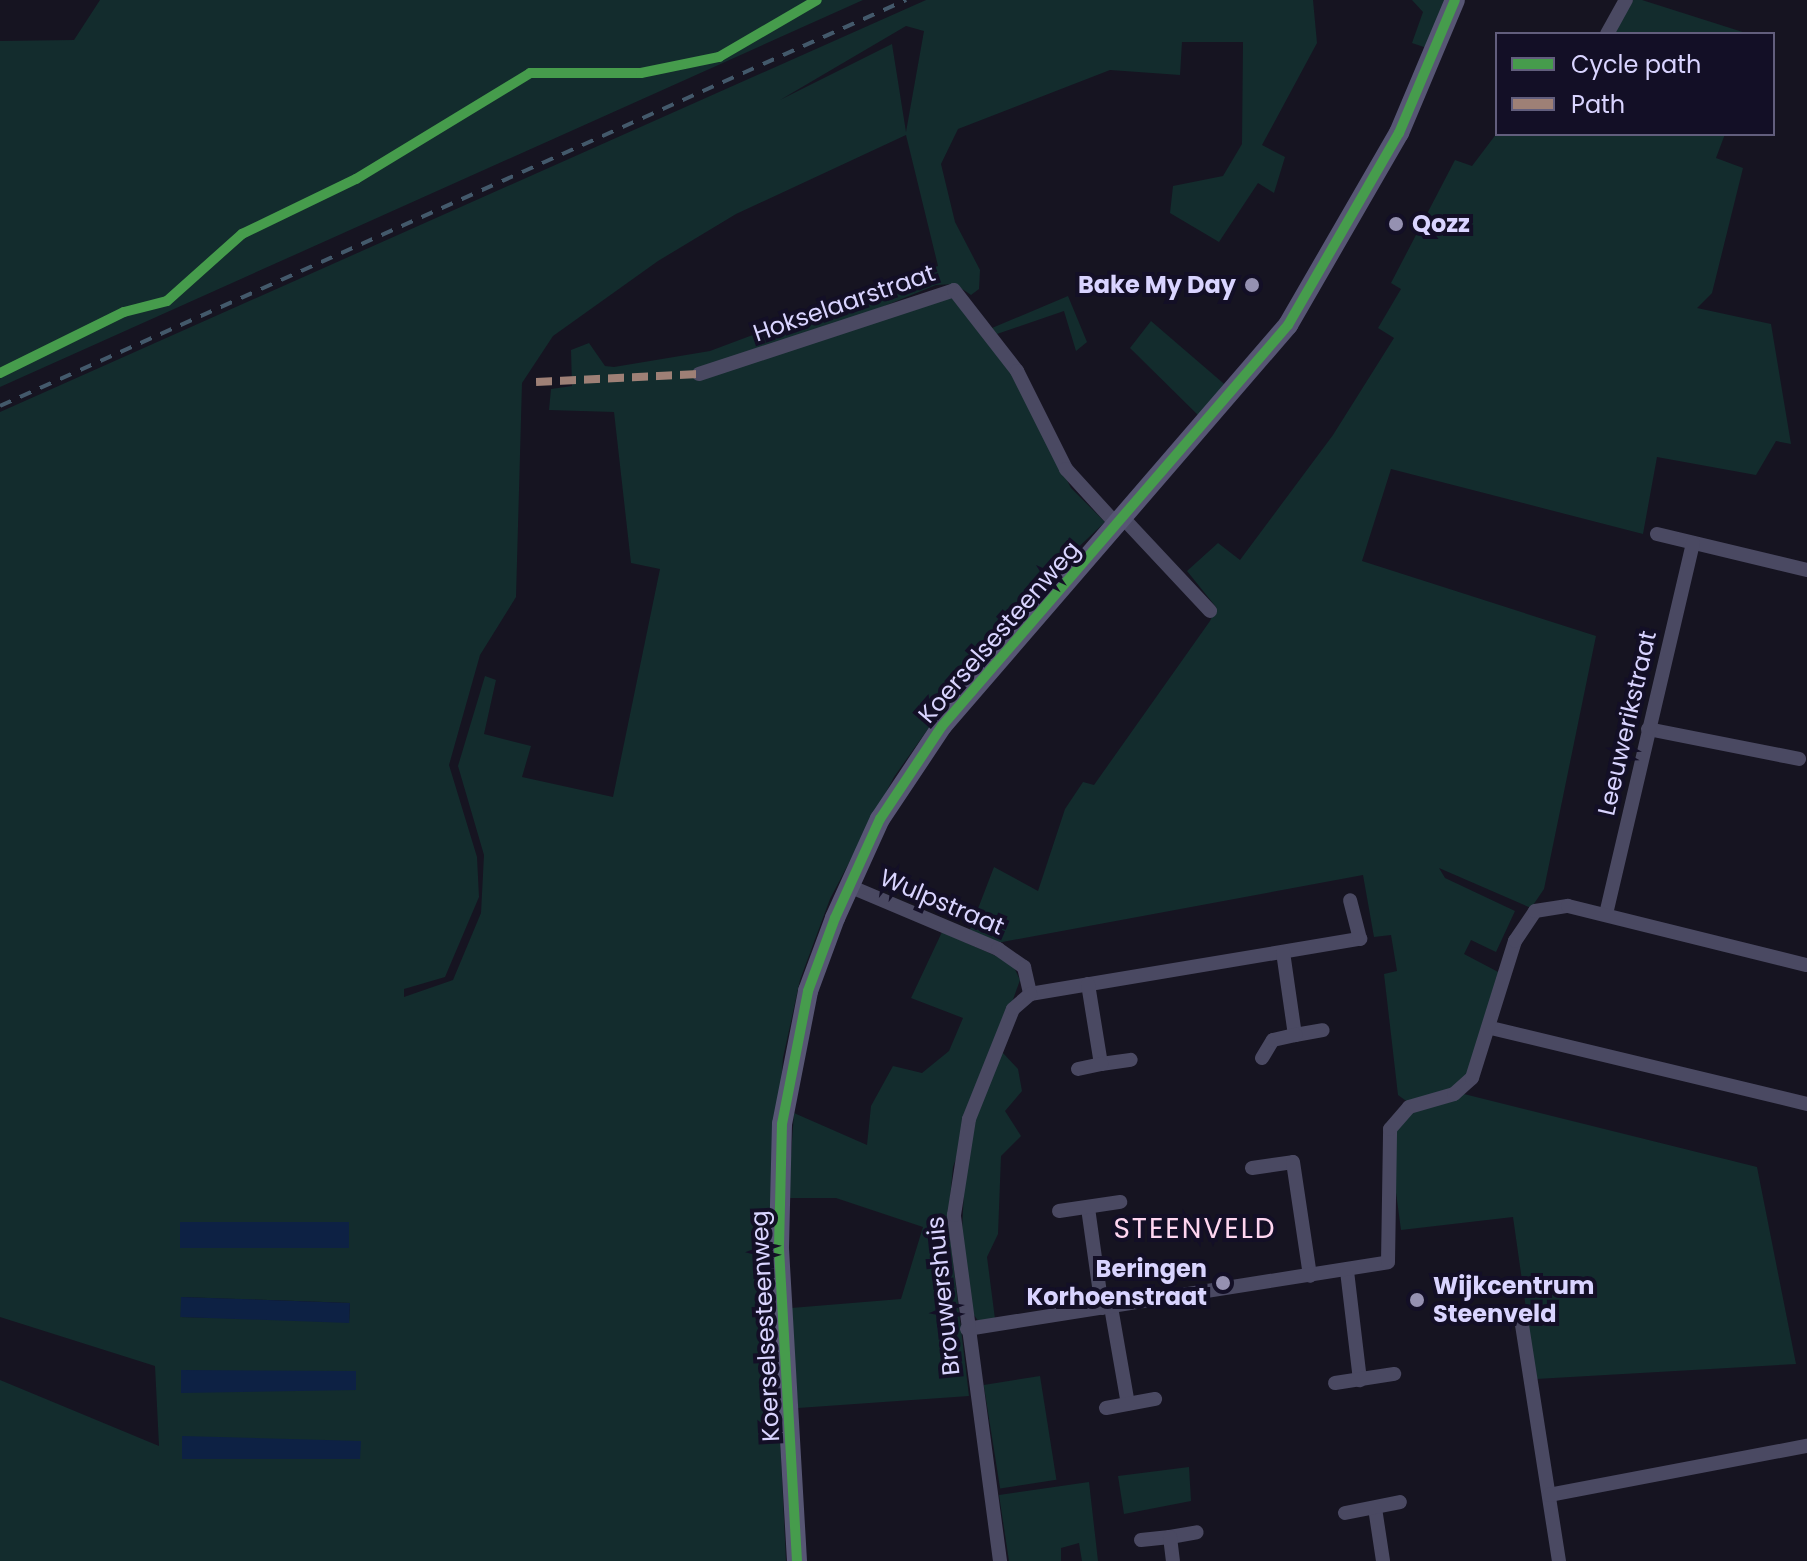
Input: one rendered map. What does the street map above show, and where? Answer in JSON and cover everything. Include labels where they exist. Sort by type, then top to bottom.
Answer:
[{"type":"street","name":"Koerselsesteenweg","points":[[797,1561],[779,1246],[782,1124],[808,991],[849,886],[880,819],[942,726],[1244,384],[1310,291],[1399,133],[1455,0]]},
{"type":"street","points":[[1608,32],[1626,0]]},
{"type":"street","name":"Hokselaarstraat","points":[[699,374],[954,290],[1017,371],[1066,469],[1121,523]]},
{"type":"street","points":[[1121,523],[1210,611]]},
{"type":"street","points":[[1657,534],[1807,570]]},
{"type":"street","name":"Leeuwerikstraat","points":[[1606,914],[1693,543]]},
{"type":"street","points":[[1648,729],[1799,759]]},
{"type":"street","name":"Wulpstraat","points":[[849,886],[998,949],[1024,967],[1030,994]]},
{"type":"street","points":[[1030,994],[1360,939],[1350,900]]},
{"type":"street","points":[[967,1329],[1347,1271],[1388,1262],[1390,1129],[1409,1107],[1462,1088],[1491,1028],[1526,919],[1555,905],[1606,914],[1807,965]]},
{"type":"street","points":[[1283,952],[1295,1035]]},
{"type":"street","points":[[1088,984],[1101,1064]]},
{"type":"street","name":"Brouwershuis","points":[[1000,1561],[954,1215],[969,1119],[1013,1009],[1030,994]]},
{"type":"street","points":[[1491,1028],[1807,1104]]},
{"type":"street","points":[[1262,1058],[1273,1040],[1323,1030]]},
{"type":"street","points":[[1078,1069],[1131,1060]]},
{"type":"street","points":[[1252,1168],[1293,1162],[1310,1276]]},
{"type":"street","points":[[1059,1211],[1120,1202]]},
{"type":"street","points":[[1088,1208],[1128,1404]]},
{"type":"street","points":[[1347,1271],[1360,1380]]},
{"type":"street","points":[[1522,1325],[1559,1561]]},
{"type":"street","points":[[1335,1383],[1394,1374]]},
{"type":"street","points":[[1106,1408],[1155,1399]]},
{"type":"street","points":[[1549,1495],[1807,1446]]},
{"type":"street","points":[[1345,1513],[1400,1502]]},
{"type":"street","points":[[1375,1508],[1383,1561]]},
{"type":"street","points":[[1141,1540],[1197,1532]]},
{"type":"street","points":[[1170,1537],[1173,1561]]},
{"type":"green space","points":[[100,0],[863,0],[0,387],[0,41],[74,40]]},
{"type":"green space","points":[[926,0],[1313,0],[1317,43],[1262,145],[1285,157],[1274,193],[1258,183],[1219,242],[1170,213],[1173,186],[1223,176],[1242,144],[1243,42],[1182,42],[1180,75],[1110,70],[958,129],[941,164],[955,222],[980,270],[979,289],[971,295],[955,284],[936,285],[855,318],[952,295],[1014,375],[1071,488],[1105,522],[1049,575],[1041,596],[947,702],[894,777],[830,899],[800,980],[783,1058],[770,1227],[786,1561],[0,1561],[0,1380],[159,1446],[155,1366],[0,1317],[0,412]],"holes":[[[906,26],[924,31],[906,132],[892,44],[780,100]],[[906,135],[938,266],[710,351],[614,367],[605,366],[589,343],[571,350],[572,386],[551,389],[549,410],[614,412],[631,563],[660,569],[613,797],[522,777],[531,746],[484,734],[496,680],[485,676],[458,766],[484,855],[481,913],[453,980],[404,997],[404,989],[445,977],[479,897],[477,857],[449,765],[480,655],[516,597],[522,383],[553,336],[658,261],[736,214]],[[181,1297],[350,1303],[349,1321],[181,1317]]]},
{"type":"green space","points":[[1412,0],[1447,0],[1427,48],[1412,43],[1423,12]]},
{"type":"green space","points":[[1633,0],[1642,0],[1743,32],[1614,32]]},
{"type":"green space","points":[[1495,136],[1724,136],[1716,158],[1743,168],[1712,293],[1697,308],[1771,324],[1791,444],[1776,441],[1756,475],[1657,457],[1643,534],[1391,469],[1362,561],[1596,636],[1544,889],[1531,908],[1439,868],[1445,878],[1515,911],[1496,952],[1471,940],[1464,954],[1502,974],[1472,1071],[1454,1089],[1409,1103],[1398,1095],[1384,974],[1397,971],[1391,935],[1374,937],[1363,875],[997,943],[969,932],[994,867],[1038,891],[1065,809],[1083,782],[1094,785],[1210,621],[1216,607],[1187,571],[1218,543],[1240,560],[1333,435],[1394,338],[1378,328],[1401,289],[1391,283],[1455,160],[1472,166]]},
{"type":"green space","points":[[1068,296],[1087,342],[1076,351],[1064,311],[997,334],[992,328]]},
{"type":"green space","points":[[1151,321],[1230,389],[1203,420],[1130,348]]},
{"type":"green space","points":[[942,932],[1012,963],[1020,980],[953,1167],[948,1219],[969,1396],[798,1408],[791,1308],[901,1299],[923,1227],[836,1198],[788,1198],[794,1113],[867,1145],[871,1106],[893,1066],[922,1073],[949,1051],[963,1018],[911,998]]},
{"type":"green space","points":[[1002,1052],[1018,1069],[1022,1091],[1005,1111],[1021,1136],[1001,1156],[998,1234],[987,1257],[995,1319],[979,1322],[971,1311],[962,1230],[965,1172],[975,1119]]},
{"type":"green space","points":[[1464,1094],[1757,1167],[1796,1364],[1536,1379],[1513,1217],[1401,1230],[1390,1148],[1397,1125],[1416,1110]]},
{"type":"green space","points":[[1040,1376],[1056,1480],[1000,1489],[984,1385]]},
{"type":"green space","points":[[1189,1467],[1191,1501],[1124,1514],[1118,1476]]},
{"type":"green space","points":[[1089,1482],[1098,1561],[1082,1561],[1079,1543],[1061,1548],[1061,1561],[1009,1561],[999,1495]]},
{"type":"water","points":[[180,1222],[349,1222],[349,1248],[180,1248]]},
{"type":"water","points":[[181,1297],[350,1303],[349,1323],[180,1317]]},
{"type":"water","points":[[181,1370],[356,1371],[356,1390],[181,1393]]},
{"type":"water","points":[[182,1436],[361,1441],[360,1459],[182,1459]]},
{"type":"railway","points":[[0,406],[906,0]]},
{"type":"marked path","points":[[536,382],[699,374]]},
{"type":"cycle path","points":[[0,373],[124,312],[167,301],[242,234],[356,179],[530,73],[641,73],[719,57],[817,0]]},
{"type":"cycle path","points":[[797,1561],[779,1246],[782,1124],[808,991],[835,918],[880,819],[942,726],[1288,325],[1399,133],[1455,0]]},
{"type":"place","name":"Qozz","points":[[1396,224]]},
{"type":"place","name":"Bake My Day","points":[[1252,285]]},
{"type":"place","name":"Beringen Korhoenstraat","points":[[1223,1283]]},
{"type":"place","name":"Wijkcentrum Steenveld","points":[[1417,1300]]},
{"type":"district","name":"STEENVELD","points":[[1195,1229]]}]
